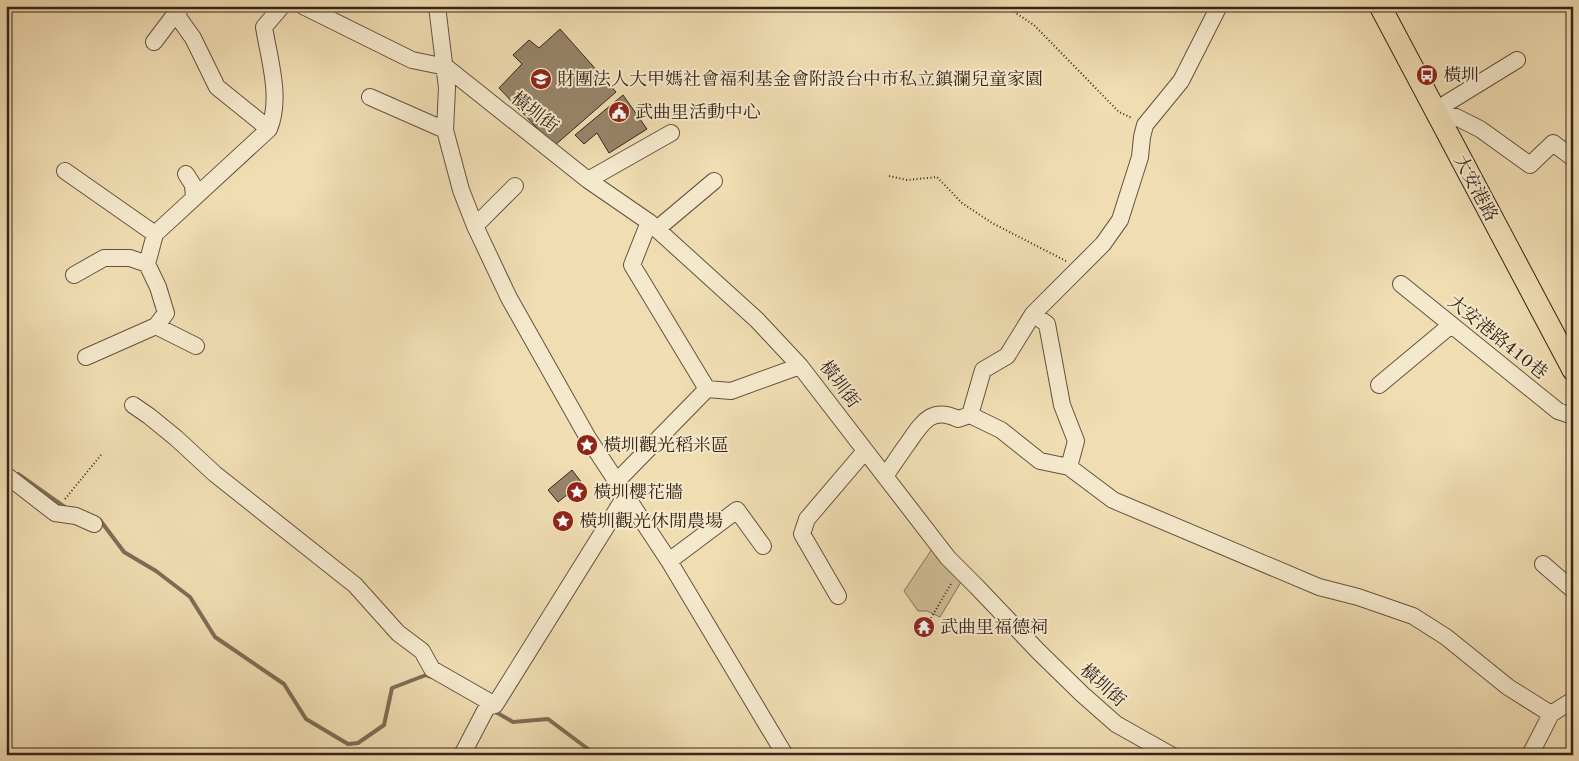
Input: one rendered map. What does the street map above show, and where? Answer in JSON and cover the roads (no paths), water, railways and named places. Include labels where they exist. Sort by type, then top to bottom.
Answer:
[{"type":"main road","name":"大安港路","points":[[1380,6],[1573,370]]},
{"type":"street","points":[[86,358],[156,326],[166,313],[158,287],[147,264],[155,234],[269,128],[273,118],[274,85],[264,27],[282,6]]},
{"type":"street","name":"橫圳街","points":[[303,6],[412,60],[446,68],[588,180],[653,225],[757,320],[800,366],[948,558],[1038,651],[1116,724],[1171,755]]},
{"type":"street","points":[[437,6],[446,68],[445,130],[461,190],[475,226],[509,298],[588,438],[669,560],[785,755]]},
{"type":"street","points":[[970,415],[983,370],[1007,356],[1033,314],[1103,244],[1120,220],[1140,157],[1145,125],[1180,81],[1219,6]]},
{"type":"street","points":[[179,8],[178,17],[193,38],[217,87],[269,128]]},
{"type":"street","points":[[154,42],[179,8]]},
{"type":"street","points":[[1434,111],[1517,60]]},
{"type":"street","points":[[370,97],[445,130]]},
{"type":"street","points":[[1434,111],[1456,117],[1480,129],[1530,165],[1553,143],[1573,158]]},
{"type":"street","points":[[588,180],[671,133]]},
{"type":"street","points":[[65,171],[155,234]]},
{"type":"street","points":[[186,174],[193,185],[194,198]]},
{"type":"street","points":[[707,389],[632,265],[653,225],[714,181]]},
{"type":"street","points":[[475,226],[515,186]]},
{"type":"street","points":[[74,275],[104,258],[130,258],[147,264]]},
{"type":"street","name":"大安港路410巷","points":[[1402,284],[1558,411],[1573,416]]},
{"type":"street","points":[[1033,314],[1046,324],[1062,405],[1076,441],[1069,467]]},
{"type":"street","points":[[1379,385],[1451,325]]},
{"type":"street","points":[[156,326],[196,346]]},
{"type":"street","points":[[707,389],[731,391],[800,366]]},
{"type":"street","points":[[462,755],[621,488],[707,389]]},
{"type":"street","points":[[133,405],[176,438],[215,474],[355,585],[398,633],[422,651],[432,669],[489,709]]},
{"type":"street","points":[[886,476],[923,422],[933,415],[949,415],[958,419],[970,415],[1001,430],[1040,461],[1069,467],[1113,500],[1319,587],[1358,597],[1413,616],[1446,637],[1508,687],[1552,714]]},
{"type":"street","points":[[838,596],[802,534],[807,519],[865,451]]},
{"type":"street","points":[[6,475],[55,513],[76,516],[94,524]]},
{"type":"street","points":[[669,560],[737,510],[763,546]]},
{"type":"street","points":[[1543,564],[1573,590]]},
{"type":"street","points":[[1530,755],[1552,714],[1573,700]]},
{"type":"waterway","points":[[18,474],[66,508]]},
{"type":"waterway","points":[[100,520],[124,552],[156,571],[190,597],[215,637],[284,684],[306,719],[348,744],[358,743],[384,725],[392,688],[426,675],[431,677]]},
{"type":"waterway","points":[[494,711],[513,722],[548,719],[596,755]]},
{"type":"place","name":"橫圳","points":[[1427,75]]},
{"type":"place","name":"財團法人大甲媽社會福利基金會附設台中市私立鎮瀾兒童家園","points":[[541,79]]},
{"type":"place","name":"武曲里活動中心","points":[[619,112]]},
{"type":"place","name":"橫圳觀光稻米區","points":[[587,445]]},
{"type":"place","name":"橫圳櫻花牆","points":[[577,492]]},
{"type":"place","name":"橫圳觀光休閒農場","points":[[563,521]]},
{"type":"place","name":"武曲里福德祠","points":[[924,627]]}]
